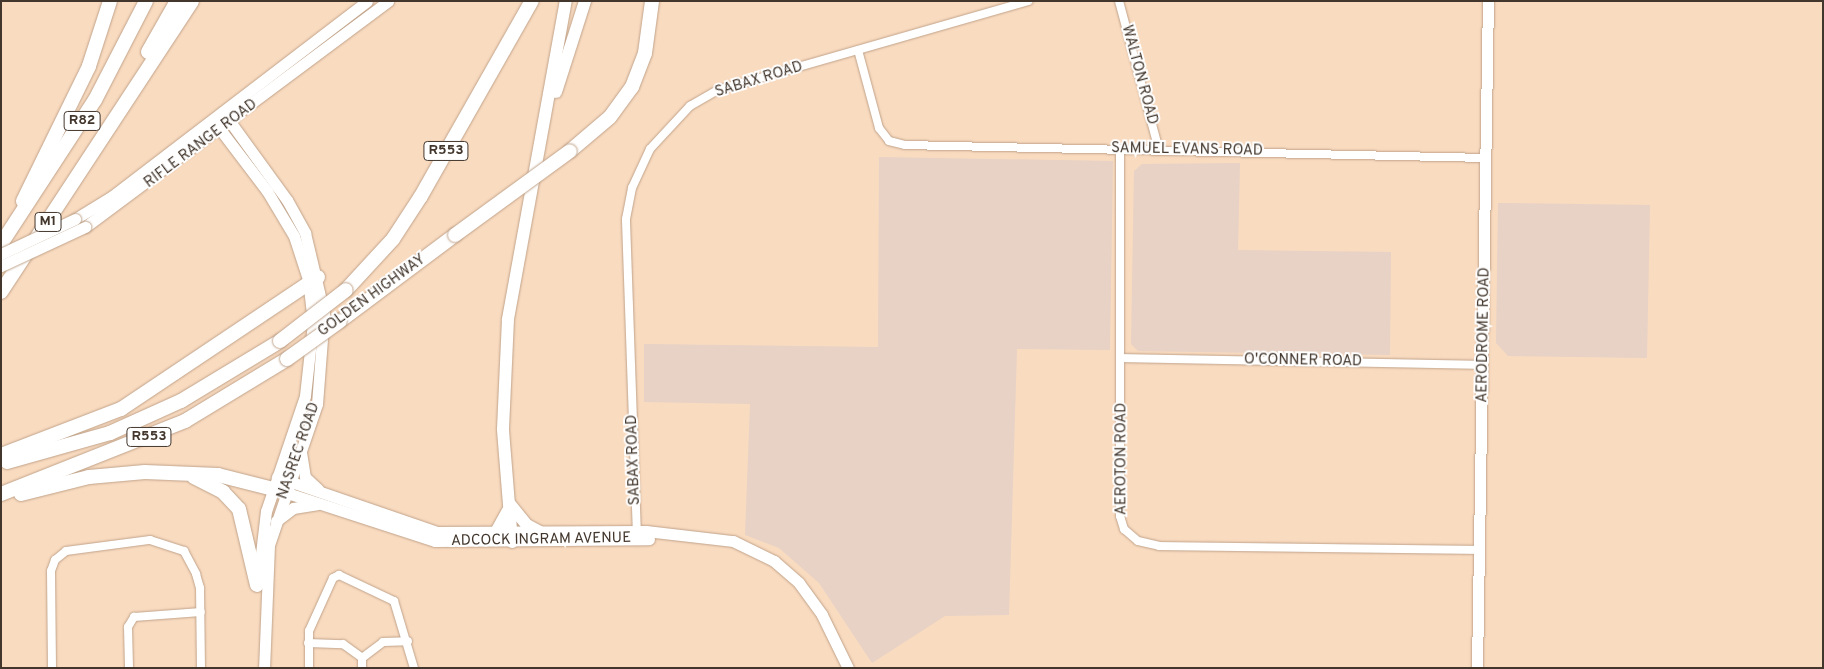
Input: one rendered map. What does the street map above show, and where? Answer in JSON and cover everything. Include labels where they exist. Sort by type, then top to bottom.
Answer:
[{"type":"highway","points":[[4,240],[89,66],[110,1]]},
{"type":"highway","name":"R82","points":[[4,240],[95,100],[146,1]]},
{"type":"highway","name":"R82","points":[[94,152],[176,1]]},
{"type":"highway","points":[[94,152],[192,1]]},
{"type":"highway","name":"GOLDEN HIGHWAY","points":[[1,463],[110,433],[181,401],[280,341],[346,290],[393,239],[421,196],[532,1]]},
{"type":"highway","name":"GOLDEN HIGHWAY","points":[[1,494],[185,421],[287,359],[570,151],[610,117],[632,87],[645,53],[652,1]]},
{"type":"highway","name":"M1","points":[[1,292],[94,152]]},
{"type":"highway","points":[[1,455],[121,409],[313,278]]},
{"type":"highway","points":[[1,501],[89,477],[184,472],[281,485]]},
{"type":"highway","points":[[184,472],[223,492],[239,509],[257,585]]},
{"type":"main road","name":"RIFLE RANGE ROAD","points":[[1,254],[75,219],[223,112],[367,1]]},
{"type":"main road","name":"RIFLE RANGE ROAD","points":[[1,266],[85,227],[225,126],[388,1]]},
{"type":"main road","points":[[512,537],[504,429],[507,328],[536,157],[566,1]]},
{"type":"main road","points":[[536,157],[585,1]]},
{"type":"main road","name":"AERODROME ROAD","points":[[1477,668],[1484,365],[1488,1]]},
{"type":"main road","points":[[243,140],[240,124],[246,110]]},
{"type":"main road","name":"NASREC ROAD","points":[[223,112],[225,126],[236,151],[294,236],[313,278],[324,313],[322,369],[317,404],[303,441],[281,485],[274,523],[266,576],[264,668]]},
{"type":"main road","name":"NASREC ROAD","points":[[212,120],[225,126],[243,140],[287,200],[305,233],[313,278],[313,323],[310,365],[257,585],[258,668]]},
{"type":"main road","points":[[207,139],[220,139],[236,151]]},
{"type":"main road","points":[[274,523],[293,508],[325,500],[304,477],[300,462],[303,441]]},
{"type":"main road","name":"ADCOCK INGRAM AVENUE","points":[[281,485],[414,527],[512,537],[667,535],[733,541],[774,561],[816,605],[845,666]]},
{"type":"main road","name":"ADCOCK INGRAM AVENUE","points":[[325,500],[410,536],[461,543],[542,533],[637,535]]},
{"type":"main road","points":[[509,504],[527,525],[542,533]]},
{"type":"main road","points":[[495,534],[505,522],[509,504]]},
{"type":"street","name":"SABAX ROAD","points":[[637,535],[626,219],[640,167],[671,123],[718,90],[1028,1]]},
{"type":"street","name":"WALTON ROAD","points":[[1119,1],[1159,150]]},
{"type":"street","name":"SAMUEL EVANS ROAD","points":[[858,50],[878,128],[889,141],[1486,158]]},
{"type":"street","name":"AEROTON ROAD","points":[[1120,149],[1122,358],[1120,516],[1124,529],[1138,541],[1159,546],[1480,550]]},
{"type":"street","name":"O'CONNER ROAD","points":[[1122,358],[1484,365]]},
{"type":"street","points":[[52,668],[51,571],[61,553],[150,540],[180,549],[189,557],[198,581],[201,612],[201,668]]},
{"type":"street","points":[[309,668],[308,644],[322,601],[339,575],[394,601],[408,641],[414,668]]},
{"type":"street","points":[[129,668],[128,627],[137,614],[201,612]]},
{"type":"street","points":[[362,658],[384,642],[408,641]]},
{"type":"street","points":[[308,644],[343,644],[362,658]]},
{"type":"street","points":[[362,658],[362,668]]},
{"type":"shaded area","points":[[879,157],[1113,161],[1110,350],[1017,349],[1009,615],[945,616],[872,663],[819,583],[779,548],[745,535],[750,404],[644,402],[644,344],[878,347]]},
{"type":"shaded area","points":[[1240,163],[1238,250],[1391,252],[1390,355],[1138,351],[1131,344],[1134,171],[1142,164]]},
{"type":"shaded area","points":[[1498,203],[1650,205],[1647,358],[1508,356],[1496,343]]}]
